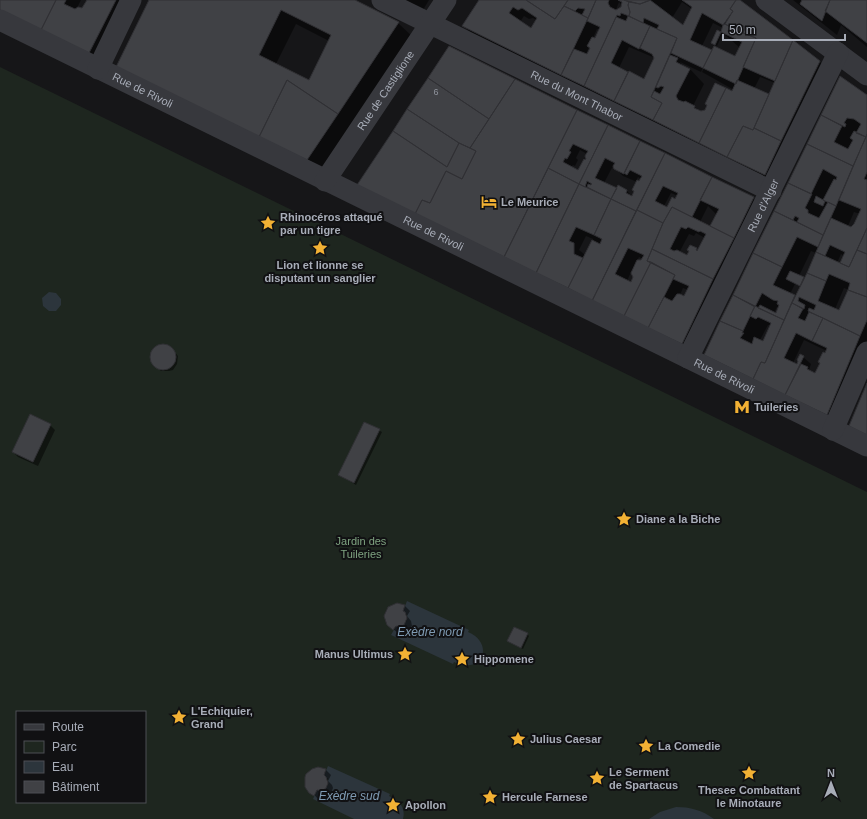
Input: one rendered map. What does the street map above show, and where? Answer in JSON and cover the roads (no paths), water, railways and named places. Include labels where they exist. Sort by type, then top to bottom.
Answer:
[{"type":"street","points":[[98,68],[131,0]]},
{"type":"street","name":"Rue du Mont Thabor","points":[[382,0],[771,192]]},
{"type":"street","name":"Rue de Castiglione","points":[[325,181],[446,0]]},
{"type":"street","points":[[766,0],[867,75]]},
{"type":"street","name":"Rue de Rivoli","points":[[0,20],[867,446]]},
{"type":"street","name":"Rue d'Alger","points":[[688,358],[771,192],[838,53]]},
{"type":"street","points":[[833,430],[867,352]]},
{"type":"water","points":[[49,292],[56,293],[61,299],[61,305],[56,311],[49,311],[43,306],[42,298]]},
{"type":"water","name":"Exèdre nord","points":[[407,601],[469,630],[468,632],[477,637],[483,650],[482,657],[478,662],[472,665],[464,665],[454,662],[453,664],[391,635],[396,626],[403,626],[407,620],[407,615],[403,611]]},
{"type":"water","name":"Exèdre sud","points":[[328,766],[390,794],[389,796],[399,802],[403,808],[403,819],[354,819],[313,799],[317,790],[324,790],[328,785],[328,779],[324,775]]},
{"type":"water","points":[[676,807],[696,810],[705,813],[714,819],[649,819],[660,812]]},
{"type":"place","name":"Le Meurice","points":[[489,202]]},
{"type":"place","name":"Rhinocéros attaqué par un tigre","points":[[268,223]]},
{"type":"place","name":"Lion et lionne se disputant un sanglier","points":[[320,248]]},
{"type":"place","name":"Tuileries","points":[[742,407]]},
{"type":"place","name":"Diane a la Biche","points":[[624,519]]},
{"type":"place","name":"Manus Ultimus","points":[[405,654]]},
{"type":"place","name":"Hippomene","points":[[462,659]]},
{"type":"place","name":"L'Echiquier, Grand","points":[[179,717]]},
{"type":"place","name":"Julius Caesar","points":[[518,739]]},
{"type":"place","name":"La Comedie","points":[[646,746]]},
{"type":"place","name":"Thesee Combattant le Minotaure","points":[[749,773]]},
{"type":"place","name":"Le Serment de Spartacus","points":[[597,778]]},
{"type":"place","name":"Hercule Farnese","points":[[490,797]]},
{"type":"place","name":"Apollon","points":[[393,805]]},
{"type":"park label","name":"Jardin des Tuileries","points":[[361,547]]}]
